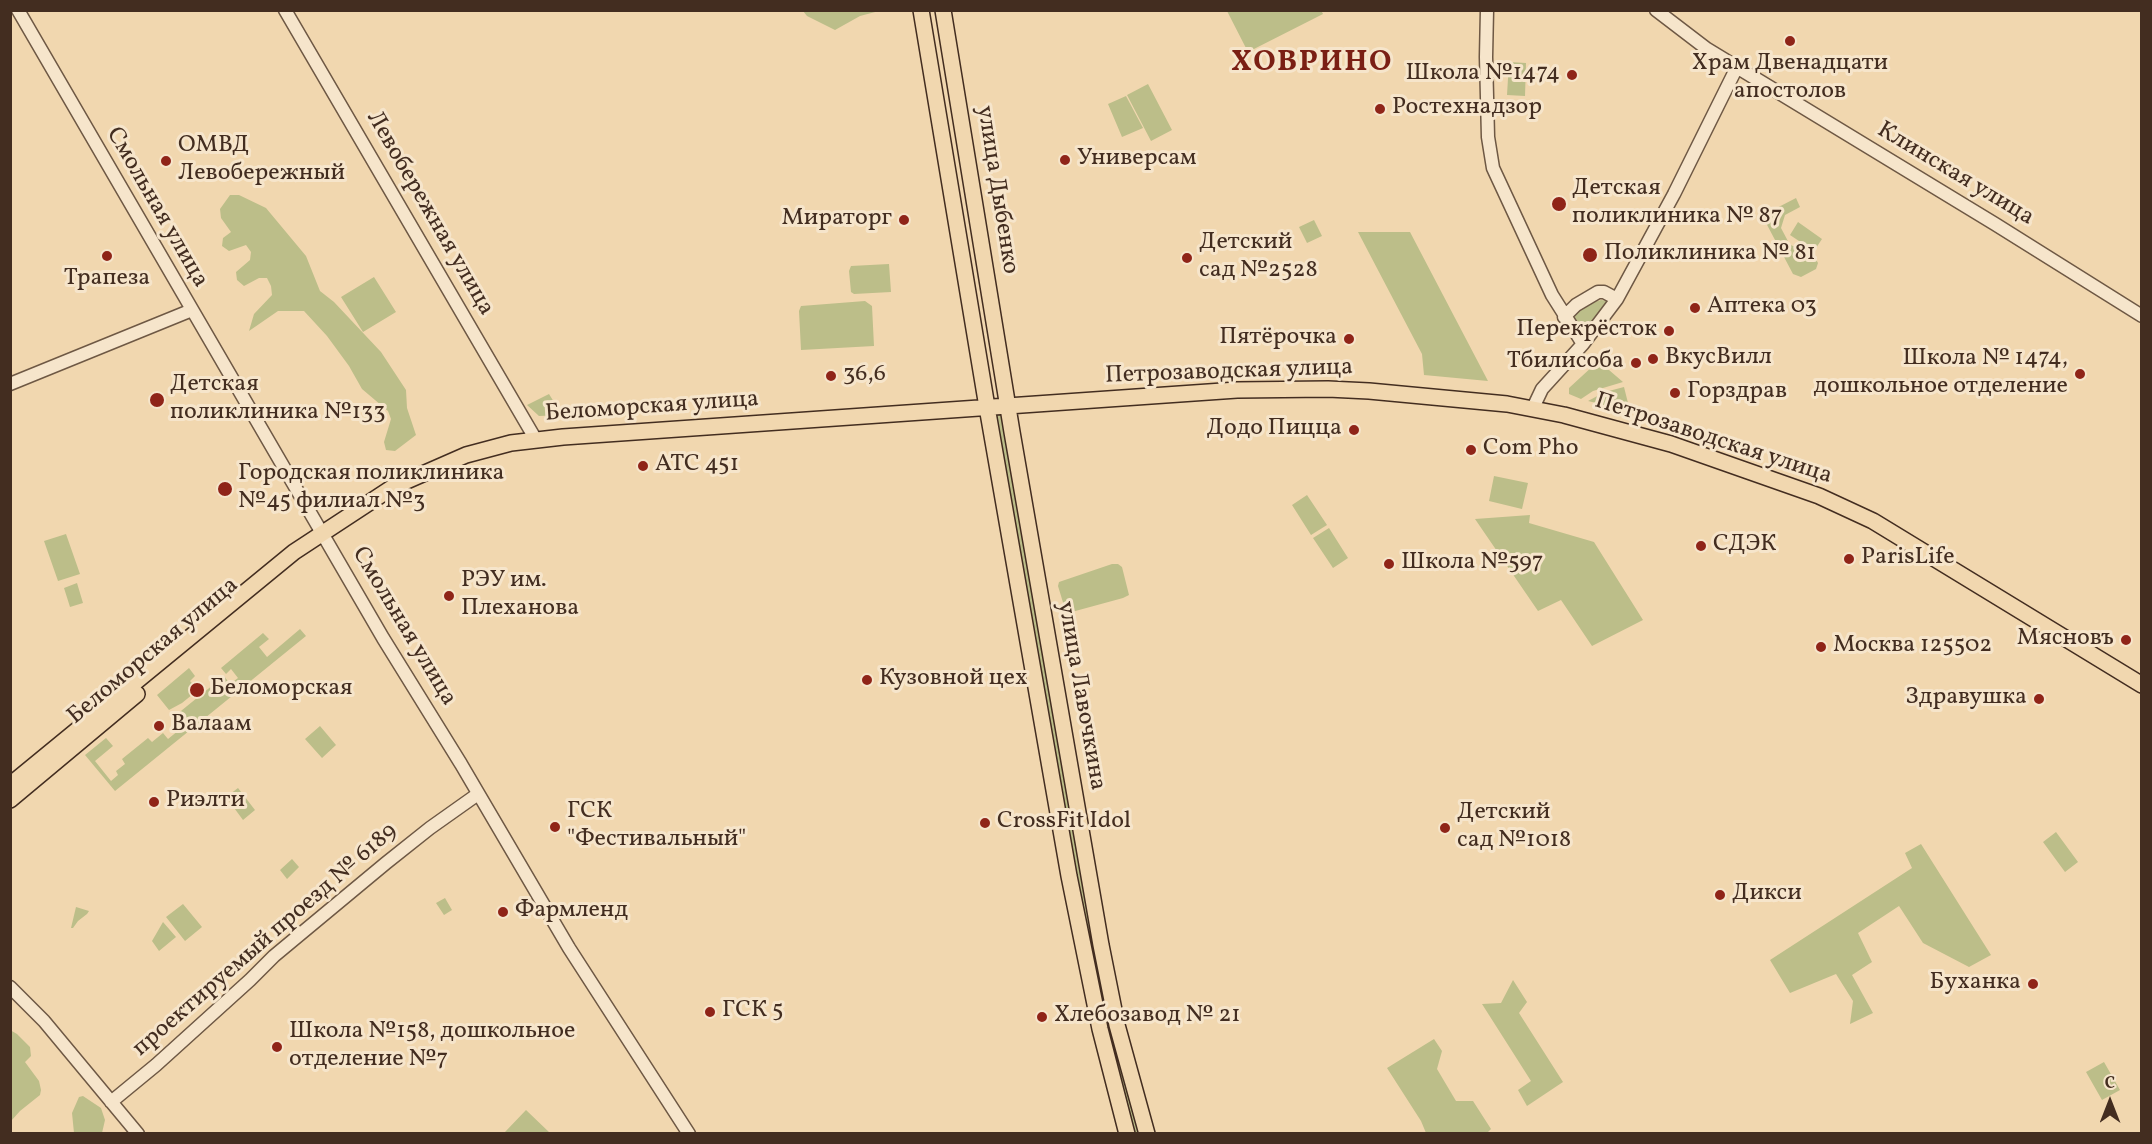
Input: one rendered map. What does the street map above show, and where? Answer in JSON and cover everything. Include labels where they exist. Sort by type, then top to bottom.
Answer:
[{"type":"main road","name":"улица Дыбенко","points":[[921,10],[987,407]]},
{"type":"main road","name":"улица Дыбенко","points":[[943,10],[1008,405]]},
{"type":"main road","name":"Петрозаводская улица","points":[[1008,405],[1237,390],[1328,389],[1435,396],[1533,408],[1636,433],[1819,496],[1873,521],[2142,685]]},
{"type":"main road","name":"Беломорская улица","points":[[10,785],[294,552],[323,535],[377,496],[410,478],[465,455],[511,443],[536,440],[1008,405]]},
{"type":"main road","name":"улица Лавочкина","points":[[1008,405],[1075,800],[1112,1001],[1147,1134]]},
{"type":"main road","name":"улица Лавочкина","points":[[987,407],[1064,848],[1094,1005],[1127,1134]]},
{"type":"main road","name":"Беломорская улица","points":[[10,800],[300,560],[323,535]]},
{"type":"street","name":"Смольная улица","points":[[18,10],[383,638],[569,948],[689,1134]]},
{"type":"street","name":"Левобережная улица","points":[[285,10],[536,440]]},
{"type":"street","points":[[1488,10],[1486,78],[1491,161],[1496,177],[1564,316],[1583,344]]},
{"type":"street","name":"Клинская улица","points":[[1656,10],[1707,49],[2142,316]]},
{"type":"street","points":[[1533,408],[1542,389],[1583,344],[1617,299],[1674,194],[1737,67]]},
{"type":"street","name":"улица Дыбенко","points":[[935,96],[957,91]]},
{"type":"street","points":[[1564,316],[1576,305],[1598,292],[1604,292],[1617,299]]},
{"type":"street","name":"улица Дыбенко","points":[[969,299],[975,308],[983,308],[989,303],[990,296]]},
{"type":"street","points":[[10,384],[192,310]]},
{"type":"street","name":"проектируемый проезд № 6189","points":[[111,1102],[213,1014],[274,956],[430,828],[478,794]]},
{"type":"street","points":[[10,987],[44,1022],[138,1134]]},
{"type":"street","points":[[1094,1005],[1098,1011],[1105,1012],[1111,1008],[1112,1001]]},
{"type":"street","points":[[1100,1029],[1101,1022],[1107,1018],[1113,1019],[1118,1025]]},
{"type":"green space","points":[[1321,10],[1323,14],[1248,52],[1227,11]]},
{"type":"green space","points":[[803,11],[879,11],[860,16],[835,30],[807,16]]},
{"type":"green space","points":[[1509,62],[1526,63],[1525,96],[1507,95]]},
{"type":"green space","points":[[1148,84],[1172,130],[1151,141],[1127,95]]},
{"type":"green space","points":[[1126,96],[1143,128],[1122,137],[1108,104]]},
{"type":"green space","points":[[230,195],[239,195],[266,208],[306,256],[320,291],[334,302],[381,352],[406,390],[407,408],[416,435],[395,451],[386,450],[384,442],[391,419],[388,411],[362,389],[349,366],[327,336],[304,311],[278,311],[249,331],[254,314],[272,295],[271,286],[267,278],[259,278],[244,286],[237,280],[236,272],[250,260],[251,252],[246,245],[229,251],[222,246],[223,238],[231,232],[221,218],[220,209]]},
{"type":"green space","points":[[1796,198],[1800,207],[1785,215],[1781,228],[1790,245],[1812,252],[1818,263],[1816,269],[1801,277],[1793,274],[1765,221],[1767,213]]},
{"type":"green space","points":[[1314,220],[1322,236],[1307,243],[1299,227]]},
{"type":"green space","points":[[1798,222],[1822,239],[1814,251],[1790,235]]},
{"type":"green space","points":[[1358,232],[1410,232],[1488,381],[1424,375],[1422,354]]},
{"type":"green space","points":[[889,264],[891,292],[854,294],[851,292],[849,271],[851,266]]},
{"type":"green space","points":[[374,277],[396,312],[363,332],[341,297]]},
{"type":"green space","points":[[1601,300],[1608,301],[1585,331],[1573,316],[1587,304]]},
{"type":"green space","points":[[865,301],[872,306],[874,346],[801,350],[799,311],[801,306]]},
{"type":"green space","points":[[1594,365],[1609,370],[1623,382],[1593,391],[1581,399],[1569,394],[1569,388]]},
{"type":"green space","points":[[1624,387],[1628,403],[1625,410],[1588,401],[1605,392]]},
{"type":"green space","points":[[549,394],[562,415],[539,416],[527,405]]},
{"type":"green space","points":[[1008,405],[1077,811],[1147,1133],[1127,1133],[1120,1106],[987,407]]},
{"type":"green space","points":[[1494,476],[1528,483],[1522,509],[1489,501]]},
{"type":"green space","points":[[1307,495],[1327,525],[1311,535],[1292,505]]},
{"type":"green space","points":[[1530,515],[1529,523],[1594,542],[1643,620],[1592,646],[1561,600],[1538,611],[1475,519]]},
{"type":"green space","points":[[1329,528],[1348,558],[1333,568],[1313,538]]},
{"type":"green space","points":[[66,534],[80,574],[58,581],[44,541]]},
{"type":"green space","points":[[1112,564],[1122,567],[1129,595],[1068,613],[1058,586],[1059,582]]},
{"type":"green space","points":[[77,583],[83,603],[70,607],[64,588]]},
{"type":"green space","points":[[300,629],[306,636],[115,791],[85,755],[106,738],[113,746],[95,761],[111,781],[118,775],[116,771],[125,764],[122,759],[148,738],[152,742],[163,733],[168,739],[184,726],[176,715],[224,676],[230,684],[238,678],[231,669],[226,674],[221,668],[263,633],[269,639],[259,647],[267,657]]},
{"type":"green space","points":[[189,668],[195,676],[190,681],[198,690],[169,710],[157,695]]},
{"type":"green space","points":[[320,726],[336,745],[322,758],[305,739]]},
{"type":"green space","points":[[238,788],[255,810],[243,820],[226,797]]},
{"type":"green space","points":[[2056,832],[2078,862],[2065,872],[2043,842]]},
{"type":"green space","points":[[1921,844],[1991,955],[1969,967],[1923,943],[1899,906],[1858,933],[1872,962],[1852,975],[1873,1013],[1850,1024],[1853,1001],[1836,974],[1790,993],[1770,960],[1912,868],[1905,853]]},
{"type":"green space","points":[[292,859],[299,867],[287,879],[280,870]]},
{"type":"green space","points":[[445,898],[452,910],[444,915],[436,903]]},
{"type":"green space","points":[[183,904],[202,927],[185,941],[166,917]]},
{"type":"green space","points":[[76,907],[89,911],[71,928]]},
{"type":"green space","points":[[163,922],[176,937],[159,951],[152,941]]},
{"type":"green space","points":[[1513,980],[1527,1002],[1519,1013],[1563,1082],[1527,1106],[1518,1090],[1531,1081],[1482,1004],[1501,1003]]},
{"type":"green space","points":[[10,1030],[30,1047],[31,1056],[25,1062],[39,1081],[41,1090],[40,1095],[11,1121]]},
{"type":"green space","points":[[1434,1039],[1442,1051],[1437,1069],[1456,1101],[1473,1101],[1491,1129],[1487,1133],[1426,1133],[1421,1121],[1387,1068]]},
{"type":"green space","points":[[2104,1062],[2120,1090],[2102,1100],[2086,1072]]},
{"type":"green space","points":[[83,1096],[101,1108],[105,1120],[102,1133],[74,1133],[72,1113],[79,1097]]},
{"type":"green space","points":[[526,1110],[550,1133],[506,1134],[505,1132]]},
{"type":"place","name":"Храм Двенадцати апостолов","points":[[1790,41]]},
{"type":"place","name":"Школа №1474","points":[[1572,75]]},
{"type":"place","name":"Ростехнадзор","points":[[1380,109]]},
{"type":"place","name":"Универсам","points":[[1065,160]]},
{"type":"place","name":"ОМВД Левобережный","points":[[166,161]]},
{"type":"place","name":"Детская поликлиника № 87","points":[[1559,204]]},
{"type":"place","name":"Мираторг","points":[[904,220]]},
{"type":"place","name":"Поликлиника № 81","points":[[1590,255]]},
{"type":"place","name":"Трапеза","points":[[107,256]]},
{"type":"place","name":"Детский сад №2528","points":[[1187,258]]},
{"type":"place","name":"Аптека 03","points":[[1695,308]]},
{"type":"place","name":"Перекрёсток","points":[[1669,331]]},
{"type":"place","name":"Пятёрочка","points":[[1349,339]]},
{"type":"place","name":"ВкусВилл","points":[[1653,359]]},
{"type":"place","name":"Тбилисоба","points":[[1636,363]]},
{"type":"place","name":"Школа № 1474, дошкольное отделение","points":[[2080,374]]},
{"type":"place","name":"36,6","points":[[831,376]]},
{"type":"place","name":"Горздрав","points":[[1675,393]]},
{"type":"place","name":"Детская поликлиника №133","points":[[157,400]]},
{"type":"place","name":"Додо Пицца","points":[[1354,430]]},
{"type":"place","name":"Com Pho","points":[[1471,450]]},
{"type":"place","name":"АТС 451","points":[[643,466]]},
{"type":"place","name":"Городская поликлиника №45 филиал №3","points":[[225,489]]},
{"type":"place","name":"СДЭК","points":[[1701,546]]},
{"type":"place","name":"ParisLife","points":[[1849,559]]},
{"type":"place","name":"Школа №597","points":[[1389,564]]},
{"type":"place","name":"РЭУ им. Плеханова","points":[[449,596]]},
{"type":"place","name":"Мясновъ","points":[[2126,640]]},
{"type":"place","name":"Москва 125502","points":[[1821,647]]},
{"type":"place","name":"Кузовной цех","points":[[867,680]]},
{"type":"place","name":"Беломорская","points":[[197,690]]},
{"type":"place","name":"Здравушка","points":[[2039,699]]},
{"type":"place","name":"Валаам","points":[[159,726]]},
{"type":"place","name":"Риэлти","points":[[154,802]]},
{"type":"place","name":"CrossFit Idol","points":[[985,823]]},
{"type":"place","name":"ГСК \"Фестивальный\"","points":[[555,827]]},
{"type":"place","name":"Детский сад №1018","points":[[1445,828]]},
{"type":"place","name":"Дикси","points":[[1720,895]]},
{"type":"place","name":"Фармленд","points":[[503,912]]},
{"type":"place","name":"Буханка","points":[[2033,984]]},
{"type":"place","name":"ГСК 5","points":[[710,1012]]},
{"type":"place","name":"Хлебозавод № 21","points":[[1042,1017]]},
{"type":"place","name":"Школа №158, дошкольное отделение №7","points":[[277,1047]]},
{"type":"district","name":"ХОВРИНО","points":[[1312,64]]}]
